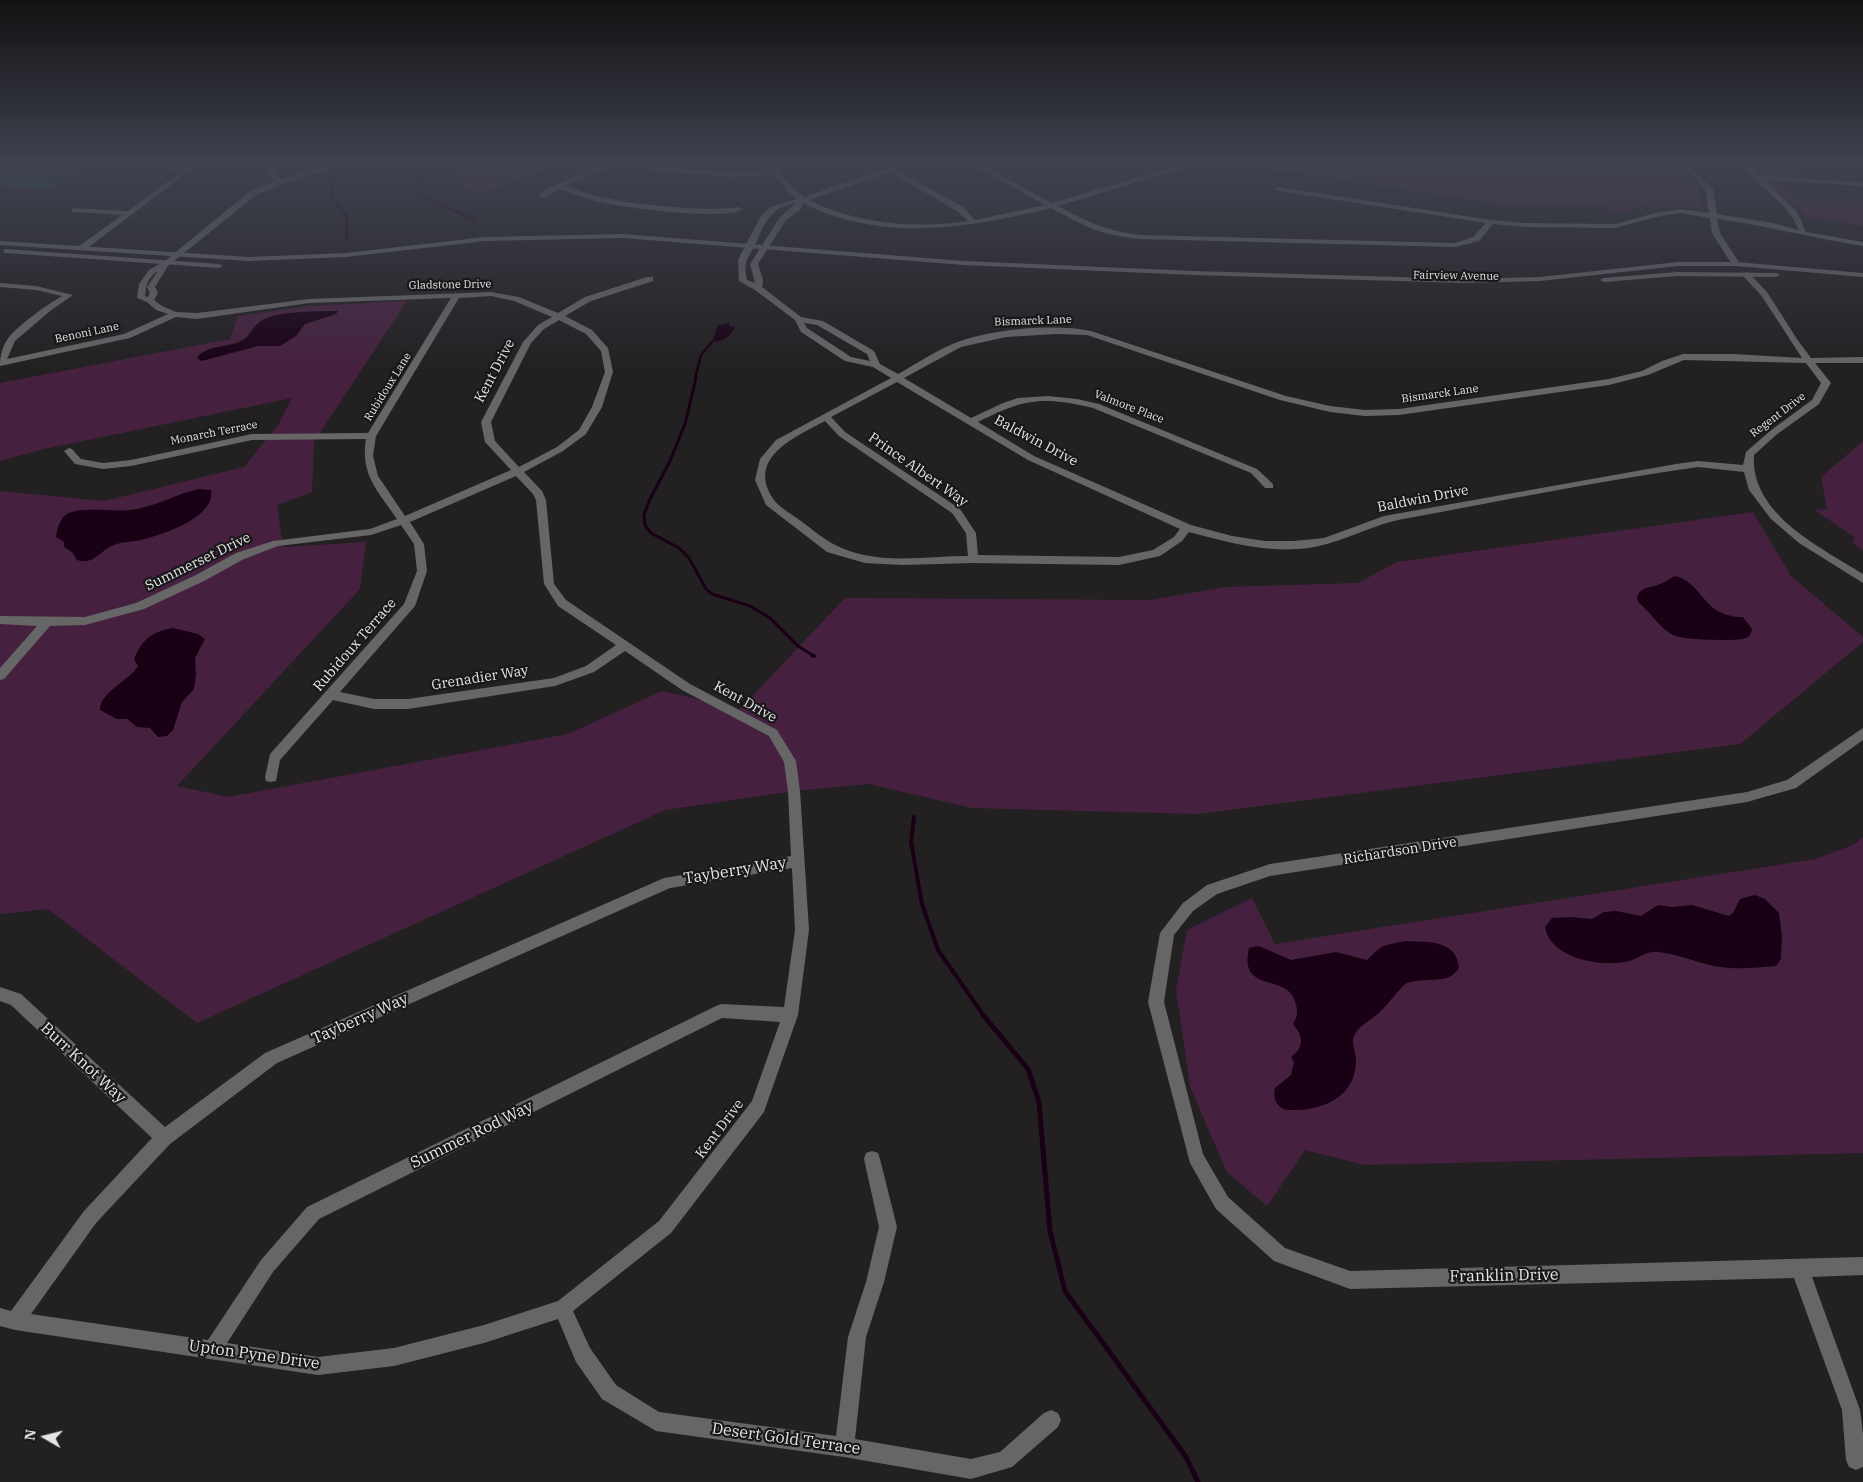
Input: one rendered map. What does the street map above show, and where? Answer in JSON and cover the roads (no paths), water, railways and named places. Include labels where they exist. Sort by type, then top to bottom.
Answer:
[{"type":"street","points":[[82,248],[101,234]]},
{"type":"street","points":[[141,289],[146,277],[152,270],[168,263],[204,234]]},
{"type":"street","name":"Baldwin Drive","points":[[755,234],[741,262],[743,282],[758,288],[798,319],[804,330],[848,359],[876,365],[1031,458],[1187,528],[1232,540],[1265,545],[1294,545],[1325,541],[1384,519],[1676,467],[1698,464],[1748,469]]},
{"type":"street","name":"Baldwin Drive","points":[[758,288],[759,280],[754,264],[773,234]]},
{"type":"street","points":[[1116,234],[1140,237],[1455,244],[1476,239],[1481,234]]},
{"type":"street","name":"Regent Drive","points":[[1717,234],[1736,264],[1764,294],[1826,383],[1816,402],[1773,433],[1749,454],[1748,469]]},
{"type":"street","points":[[1804,234],[1863,244]]},
{"type":"street","name":"Fairview Avenue","points":[[0,243],[241,259],[346,255],[458,242],[534,237],[623,236],[748,250]]},
{"type":"street","name":"Fairview Avenue","points":[[0,251],[168,263],[267,267],[342,263],[480,247],[574,243],[748,250],[1051,268],[1466,281],[1540,279],[1678,264],[1736,264],[1863,275]]},
{"type":"street","name":"Fairview Avenue","points":[[762,251],[845,263]]},
{"type":"street","points":[[141,289],[151,287],[168,263]]},
{"type":"street","name":"Fairview Avenue","points":[[863,264],[1086,276],[1511,289],[1643,275],[1746,274],[1806,277],[1863,283]]},
{"type":"street","name":"Kent Drive","points":[[563,1308],[665,1227],[758,1106],[790,1015],[802,930],[794,792],[790,761],[774,733],[686,687],[562,603],[549,584],[541,500],[538,493],[490,442],[486,422],[526,342],[541,327],[588,299],[650,279]]},
{"type":"street","points":[[0,286],[36,288],[69,295],[46,309],[11,340],[0,363]]},
{"type":"street","points":[[150,300],[154,293],[151,287]]},
{"type":"street","name":"Gladstone Drive","points":[[141,289],[141,298],[150,300],[159,308],[175,314],[197,316],[309,301],[491,294],[516,299],[558,316],[589,332],[605,350],[609,372],[597,407],[583,432],[560,449],[518,471]]},
{"type":"street","name":"Rubidoux Lane","points":[[403,521],[373,476],[368,456],[371,436],[457,295]]},
{"type":"street","name":"Benoni Lane","points":[[0,363],[127,336],[175,314]]},
{"type":"street","name":"Baldwin Drive","points":[[798,319],[820,323],[867,350],[871,353],[876,365]]},
{"type":"street","name":"Bismarck Lane","points":[[1187,528],[1178,539],[1156,553],[1119,561],[974,559],[902,561],[865,559],[831,549],[770,503],[760,480],[765,459],[779,442],[958,345],[986,336],[1071,331],[1088,333],[1283,398],[1330,409],[1365,413],[1399,412],[1609,382],[1645,373],[1683,357],[1704,356],[1780,361],[1863,360]]},
{"type":"street","name":"Valmore Place","points":[[971,422],[1018,401],[1050,398],[1076,401],[1096,406],[1254,471],[1269,486]]},
{"type":"street","name":"Prince Albert Way","points":[[824,416],[842,434],[956,511],[969,525],[974,542],[974,559]]},
{"type":"street","name":"Monarch Terrace","points":[[69,451],[78,462],[102,466],[131,463],[252,436],[371,436]]},
{"type":"street","points":[[1748,469],[1754,490],[1775,517],[1803,541],[1863,579]]},
{"type":"street","name":"Summerset Drive","points":[[0,620],[85,621],[140,606],[200,578],[240,556],[277,543],[371,532],[403,521],[518,471]]},
{"type":"street","name":"Rubidoux Terrace","points":[[271,778],[274,758],[409,606],[422,571],[419,544],[403,521]]},
{"type":"street","points":[[0,676],[47,622]]},
{"type":"street","name":"Grenadier Way","points":[[331,695],[374,704],[408,704],[556,682],[590,669],[625,645]]},
{"type":"street","name":"Richardson Drive","points":[[1196,1157],[1156,1002],[1167,933],[1188,908],[1212,890],[1270,870],[1748,797],[1791,784],[1863,733]]},
{"type":"street","name":"Tayberry Way","points":[[8,1319],[90,1217],[164,1138],[271,1058],[669,882],[797,861]]},
{"type":"street","name":"Burr Knot Way","points":[[0,994],[16,999],[164,1138]]},
{"type":"street","name":"Summer Rod Way","points":[[212,1350],[267,1266],[313,1213],[721,1011],[790,1015]]},
{"type":"street","name":"Franklin Drive","points":[[1196,1157],[1222,1203],[1280,1254],[1350,1280],[1863,1266]]},
{"type":"street","points":[[844,1447],[857,1337],[875,1282],[888,1227],[872,1159]]},
{"type":"street","points":[[1800,1269],[1851,1410],[1856,1460]]},
{"type":"street","name":"Upton Pyne Drive","points":[[8,1319],[318,1366],[394,1357],[484,1334],[563,1308]]},
{"type":"street","name":"Desert Gold Terrace","points":[[563,1308],[583,1355],[609,1392],[656,1421],[844,1447],[971,1469],[1005,1460],[1050,1420]]},
{"type":"waterway","points":[[347,234],[347,241]]},
{"type":"waterway","points":[[695,379],[701,355],[712,342]]},
{"type":"waterway","points":[[696,378],[685,424],[670,461],[649,501],[644,515],[645,525],[651,533],[679,548],[689,558],[706,589],[712,594],[750,606],[770,618],[798,646],[814,656],[812,655]]},
{"type":"waterway","points":[[914,817],[911,842],[922,904],[938,950],[984,1016]]},
{"type":"waterway","points":[[983,1015],[1028,1069],[1039,1102],[1050,1231],[1065,1291],[1186,1457],[1198,1482]]}]
